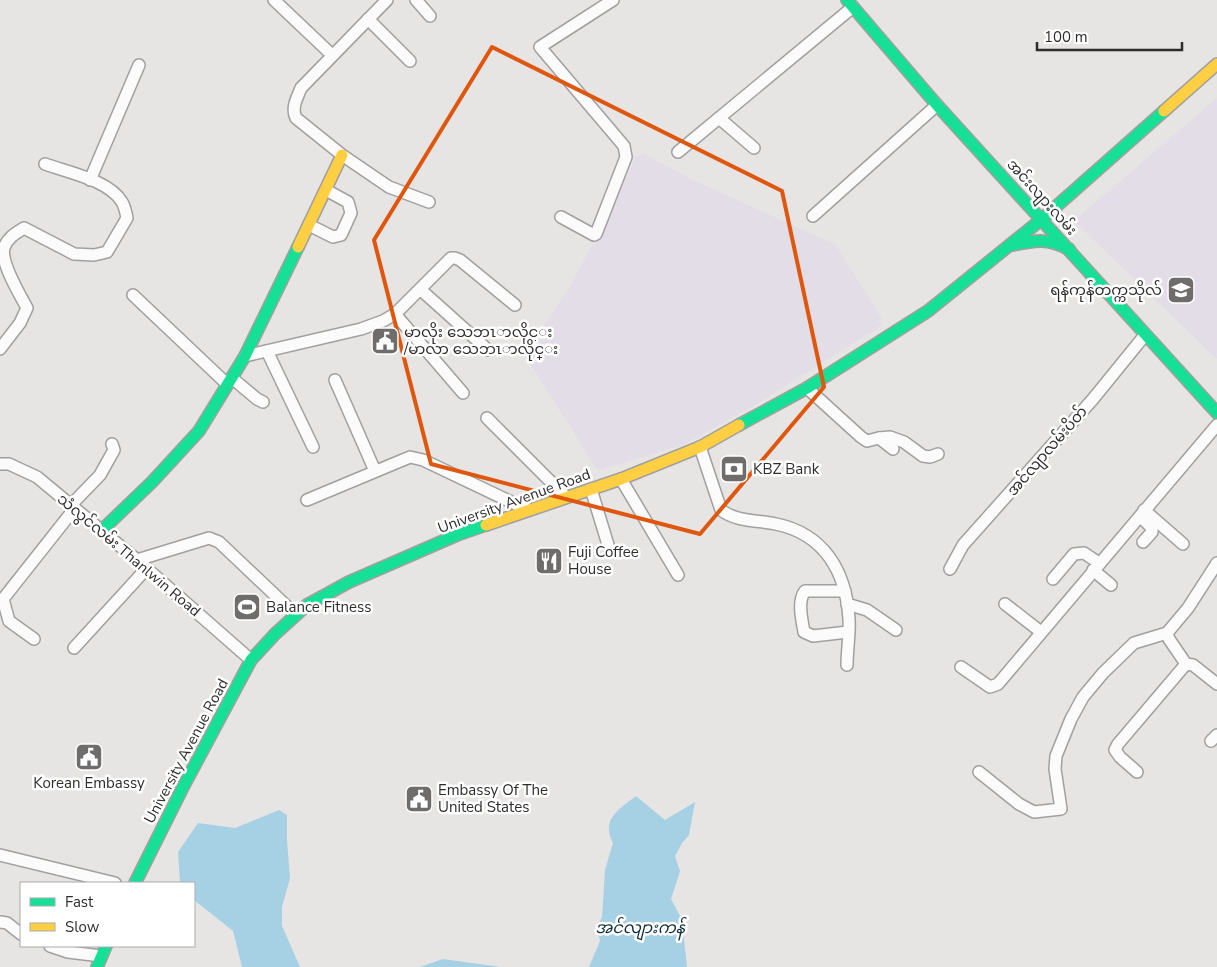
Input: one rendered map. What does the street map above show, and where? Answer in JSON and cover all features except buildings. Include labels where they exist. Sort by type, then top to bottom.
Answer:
[{"type":"main road","name":"အင်းလျားလမ်း","points":[[850,3],[937,105],[1217,413]]},
{"type":"main road","name":"University Avenue Road","points":[[136,882],[182,789],[251,660],[275,634],[307,605],[349,582],[457,535],[621,479],[700,447],[807,388],[890,337],[928,311],[1042,219],[1217,64]]},
{"type":"main road","points":[[102,530],[152,482],[199,431],[245,356],[342,155]]},
{"type":"main road","points":[[1007,247],[1041,239],[1053,241],[1068,249]]},
{"type":"street","points":[[274,0],[332,54]]},
{"type":"street","points":[[387,0],[332,54],[301,88],[296,100],[294,113],[296,118],[342,155],[389,187],[429,202]]},
{"type":"street","points":[[416,0],[430,16]]},
{"type":"street","points":[[561,217],[594,235],[596,234],[626,157],[624,146],[540,47],[613,0]]},
{"type":"street","points":[[678,152],[850,3]]},
{"type":"street","points":[[368,19],[410,61]]},
{"type":"street","points":[[90,180],[139,65]]},
{"type":"street","points":[[813,216],[937,105]]},
{"type":"street","points":[[719,118],[754,148]]},
{"type":"street","points":[[0,349],[20,323],[26,308],[5,260],[4,248],[11,236],[24,228],[74,254],[94,255],[107,252],[127,218],[122,202],[109,188],[44,164]]},
{"type":"street","points":[[309,225],[333,237],[341,234],[351,212],[348,202],[326,190]]},
{"type":"street","points":[[245,356],[361,329],[383,321],[395,314],[421,290],[451,258],[455,258],[515,305]]},
{"type":"street","points":[[421,290],[488,350]]},
{"type":"street","points":[[133,294],[229,381],[263,402]]},
{"type":"street","points":[[395,314],[462,393]]},
{"type":"street","name":"အင်လျာလမ်းပိတ်","points":[[950,569],[963,545],[1093,399],[1145,335]]},
{"type":"street","points":[[267,351],[313,447]]},
{"type":"street","points":[[335,380],[375,471]]},
{"type":"street","points":[[807,388],[866,440],[890,437],[904,442],[923,456],[938,454]]},
{"type":"street","points":[[487,418],[566,497]]},
{"type":"street","points":[[961,667],[990,687],[998,684],[1217,425]]},
{"type":"street","points":[[879,438],[893,449]]},
{"type":"street","points":[[34,639],[9,621],[3,599],[73,506],[100,475],[114,450],[112,444]]},
{"type":"street","points":[[700,447],[721,510],[730,516],[740,519],[775,524],[800,531],[819,544],[833,561],[845,591],[847,604],[849,620],[847,665]]},
{"type":"street","points":[[307,500],[410,457],[423,460],[528,510]]},
{"type":"street","name":"သံလွင်လမ်း Thanlwin Road","points":[[3,462],[37,477],[147,568],[251,660]]},
{"type":"street","points":[[621,479],[678,575]]},
{"type":"street","points":[[591,489],[609,548]]},
{"type":"street","points":[[1142,513],[1152,528],[1152,532],[1143,542]]},
{"type":"street","points":[[1142,513],[1183,544]]},
{"type":"street","points":[[137,560],[209,538],[219,542],[296,615]]},
{"type":"street","points":[[1052,579],[1074,554],[1084,554],[1112,585]]},
{"type":"street","points":[[979,772],[1019,804],[1034,812],[1061,809],[1054,769],[1056,756],[1070,720],[1083,697],[1103,673],[1134,642],[1167,633],[1188,608],[1217,563]]},
{"type":"street","points":[[74,648],[147,568]]},
{"type":"street","points":[[845,591],[805,591],[801,596],[801,604],[804,632],[813,636],[848,632]]},
{"type":"street","points":[[847,604],[867,610],[896,630]]},
{"type":"street","points":[[1005,604],[1041,632]]},
{"type":"street","points":[[1167,633],[1186,664],[1193,665],[1217,684]]},
{"type":"street","points":[[1137,772],[1120,757],[1116,750],[1118,744],[1186,664]]},
{"type":"street","points":[[0,855],[111,882]]},
{"type":"street","points":[[0,922],[7,923],[20,933]]},
{"type":"street","points":[[53,947],[68,952],[101,956]]},
{"type":"highlighted area","points":[[492,47],[782,191],[824,387],[700,534],[431,464],[374,240]]},
{"type":"shaded area","name":"ရန်ကုန်တက္ကသိုလ်","points":[[1217,98],[1217,359],[1074,221]]},
{"type":"shaded area","points":[[642,153],[693,180],[836,245],[882,319],[879,321],[882,325],[760,402],[685,444],[600,470],[598,467],[596,468],[526,357],[528,355],[526,352],[567,291],[611,211],[637,155],[641,156]]},
{"type":"water","name":"အင်လျားကန်","points":[[636,796],[665,820],[695,802],[689,835],[675,856],[680,871],[671,899],[682,920],[687,967],[589,967],[600,941],[597,927],[602,917],[605,870],[613,843],[609,828],[610,821],[618,811]]},
{"type":"water","points":[[279,810],[287,815],[290,878],[282,907],[282,926],[300,967],[242,967],[233,931],[195,901],[195,882],[180,882],[178,852],[198,823],[235,828]]},
{"type":"water","points":[[443,959],[501,967],[420,967]]},
{"type":"traffic: fast","points":[[847,0],[937,105],[1217,413]]},
{"type":"traffic: fast","points":[[739,425],[807,388],[928,311],[1042,219],[1164,111]]},
{"type":"traffic: fast","points":[[1013,245],[1041,241],[1054,243],[1069,249]]},
{"type":"traffic: fast","points":[[102,530],[152,482],[199,431],[245,356],[298,247]]},
{"type":"traffic: fast","points":[[136,882],[182,789],[251,660],[275,634],[307,605],[349,582],[457,535],[486,525]]},
{"type":"traffic: fast","points":[[97,967],[106,947]]},
{"type":"traffic: slow","points":[[1164,111],[1217,64]]},
{"type":"traffic: slow","points":[[298,247],[342,155]]},
{"type":"traffic: slow","points":[[486,525],[621,479],[700,447],[739,425]]},
{"type":"place","name":"ရန်ကုန်တက္ကသိုလ်","points":[[1181,290]]},
{"type":"place","name":"မာလိုး သေဘၤာလိုင္း /မာလာ သေဘၤာလိုင္း","points":[[385,341]]},
{"type":"place","name":"KBZ Bank","points":[[734,469]]},
{"type":"place","name":"Fuji Coffee House","points":[[549,561]]},
{"type":"place","name":"Balance Fitness","points":[[247,607]]},
{"type":"place","name":"Korean Embassy","points":[[89,757]]},
{"type":"place","name":"Embassy Of The United States","points":[[419,799]]}]
